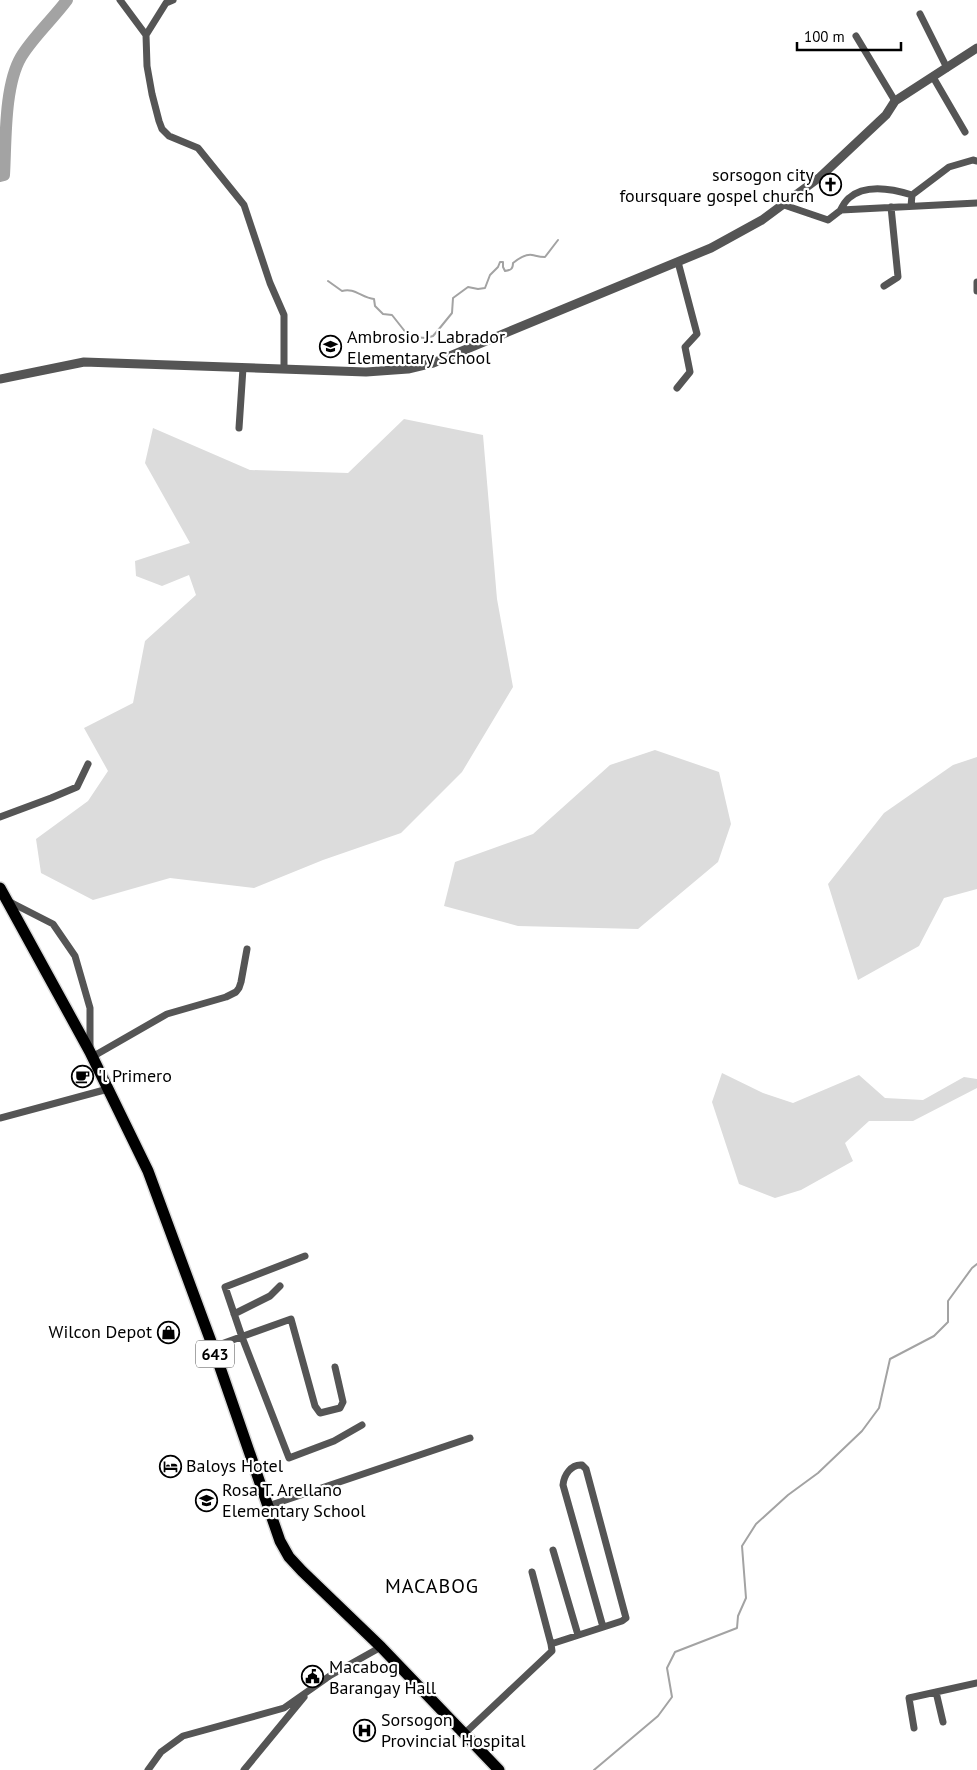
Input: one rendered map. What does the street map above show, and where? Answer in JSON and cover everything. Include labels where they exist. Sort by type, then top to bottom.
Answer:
[{"type":"highway","name":"643","points":[[0,888],[91,1054],[148,1171],[213,1347],[280,1541],[290,1557],[325,1594],[381,1647],[499,1770]]},
{"type":"street","points":[[120,0],[146,35]]},
{"type":"street","points":[[172,0],[166,3],[146,35],[147,66],[152,94],[162,130],[169,136],[198,148],[244,204],[270,283],[284,316],[284,369]]},
{"type":"street","points":[[920,14],[947,68]]},
{"type":"street","points":[[856,36],[895,101]]},
{"type":"street","points":[[0,379],[84,362],[366,372],[408,369],[433,363],[678,262],[710,248],[762,220],[820,177],[886,115],[895,101],[977,48]]},
{"type":"street","points":[[933,77],[965,132]]},
{"type":"street","points":[[784,205],[828,220],[840,211],[848,198],[864,190],[882,188],[912,194],[949,167],[973,160],[977,161]]},
{"type":"street","points":[[911,206],[912,194]]},
{"type":"street","points":[[840,211],[977,202]]},
{"type":"street","points":[[884,286],[898,277],[891,207]]},
{"type":"street","points":[[678,262],[697,334],[684,348],[690,372],[678,388]]},
{"type":"street","points":[[977,282],[977,291]]},
{"type":"street","points":[[240,428],[243,368]]},
{"type":"street","points":[[0,816],[77,787],[88,764]]},
{"type":"street","points":[[8,900],[53,924],[75,956],[90,1008],[91,1054],[167,1014],[226,997],[236,992],[241,982],[247,949]]},
{"type":"street","points":[[0,1118],[108,1089]]},
{"type":"street","points":[[305,1256],[225,1287],[234,1314],[290,1458],[334,1441],[362,1425]]},
{"type":"street","points":[[234,1314],[270,1296],[280,1286]]},
{"type":"street","points":[[213,1347],[291,1319],[315,1406],[320,1412],[340,1408],[343,1402],[335,1367]]},
{"type":"street","points":[[268,1506],[470,1438]]},
{"type":"street","points":[[551,1644],[622,1621],[626,1618],[626,1612],[586,1469],[578,1464],[568,1471],[563,1485],[603,1627]]},
{"type":"street","points":[[553,1550],[578,1635]]},
{"type":"street","points":[[464,1734],[552,1650],[532,1572]]},
{"type":"street","points":[[148,1770],[161,1752],[183,1736],[284,1708],[331,1675],[381,1647]]},
{"type":"street","points":[[914,1728],[909,1698],[977,1683]]},
{"type":"street","points":[[244,1770],[310,1689]]},
{"type":"street","points":[[936,1692],[943,1722]]},
{"type":"shaded area","points":[[404,419],[483,435],[497,599],[513,687],[462,772],[401,833],[323,860],[254,888],[170,878],[93,900],[41,873],[36,839],[88,801],[108,771],[84,728],[133,703],[145,641],[196,595],[189,575],[162,586],[136,576],[135,561],[190,543],[145,463],[153,428],[250,470],[348,473]]},
{"type":"shaded area","points":[[655,750],[719,772],[731,824],[718,862],[638,929],[518,926],[444,906],[455,862],[533,834],[610,765]]},
{"type":"shaded area","points":[[977,757],[977,889],[944,898],[919,946],[858,980],[828,884],[884,813],[953,765]]},
{"type":"shaded area","points":[[722,1073],[763,1093],[793,1103],[859,1075],[885,1098],[923,1100],[964,1077],[977,1079],[977,1088],[913,1121],[869,1121],[845,1143],[853,1161],[801,1190],[775,1198],[739,1184],[712,1102]]},
{"type":"waterway","points":[[0,176],[4,175],[7,114],[15,69],[37,35],[67,0]]},
{"type":"waterway","points":[[328,281],[342,291],[350,290],[374,299],[375,306],[383,314],[392,315],[407,334],[413,337],[426,338],[433,336],[452,313],[453,298],[468,287],[485,288],[490,275],[500,262],[503,262],[505,271],[511,269],[513,263],[525,256],[545,257],[558,240]]},
{"type":"waterway","points":[[594,1770],[658,1716],[672,1697],[667,1668],[675,1652],[737,1628],[738,1616],[746,1598],[742,1546],[756,1524],[788,1495],[818,1473],[862,1431],[879,1408],[890,1359],[934,1336],[948,1322],[948,1301],[977,1264]]},
{"type":"place","name":"sorsogon city foursquare gospel church","points":[[830,185]]},
{"type":"place","name":"Ambrosio J. Labrador Elementary School","points":[[331,347]]},
{"type":"place","name":"'l Primero","points":[[82,1076]]},
{"type":"place","name":"Wilcon Depot","points":[[168,1332]]},
{"type":"place","name":"Baloys Hotel","points":[[170,1466]]},
{"type":"place","name":"Rosa T. Arellano Elementary School","points":[[206,1500]]},
{"type":"place","name":"Macabog Barangay Hall","points":[[313,1677]]},
{"type":"place","name":"Sorsogon Provincial Hospital","points":[[365,1730]]},
{"type":"district","name":"MACABOG","points":[[432,1586]]}]
